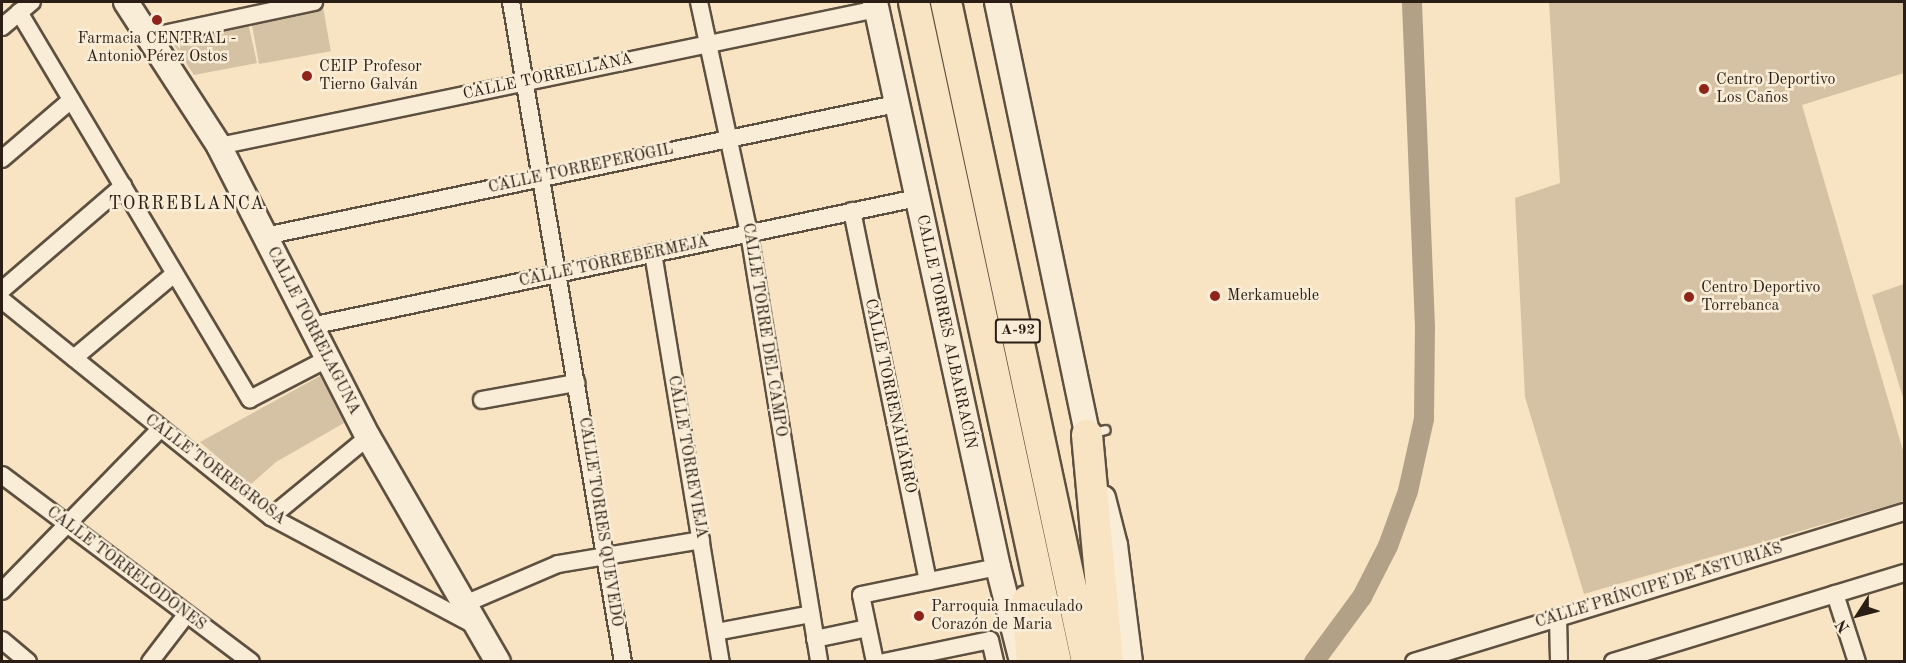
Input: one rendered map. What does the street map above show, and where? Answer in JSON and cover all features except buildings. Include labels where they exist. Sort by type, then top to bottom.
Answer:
[{"type":"highway","name":"A-92","points":[[914,2],[1056,662]]},
{"type":"highway","name":"A-92","points":[[946,2],[1087,662]]},
{"type":"highway","points":[[1096,433],[1108,662]]},
{"type":"highway","points":[[1017,481],[1032,662]]},
{"type":"street","name":"CALLE TORRELAGUNA","points":[[126,2],[219,146],[368,437],[481,628],[498,662]]},
{"type":"street","points":[[149,37],[314,2]]},
{"type":"street","name":"CALLE TORRES QUEVEDO","points":[[511,2],[623,662]]},
{"type":"street","name":"CALLE TORRE DEL CAMPO","points":[[699,2],[749,233],[819,662]]},
{"type":"street","points":[[997,2],[1096,433],[1115,544],[1130,662]]},
{"type":"street","name":"CALLE TORRELLANA","points":[[219,146],[708,43],[876,5]]},
{"type":"street","name":"CALLE TORRES ALBARRACÍN","points":[[876,5],[998,567],[1023,662]]},
{"type":"street","points":[[2,27],[25,7],[71,100],[250,399],[327,359]]},
{"type":"street","points":[[2,159],[71,100]]},
{"type":"street","name":"CALLE TORREPEROGIL","points":[[265,236],[896,104]]},
{"type":"street","points":[[2,290],[123,186]]},
{"type":"street","name":"CALLE TORREBERMEJA","points":[[311,326],[917,198]]},
{"type":"street","name":"CALLE TORRENAHARRO","points":[[852,211],[928,581]]},
{"type":"street","name":"CALLE TORREVIEJA","points":[[653,253],[721,662]]},
{"type":"street","points":[[74,358],[174,274]]},
{"type":"street","name":"CALLE TORREGROSA","points":[[2,300],[271,517],[481,628]]},
{"type":"street","points":[[482,400],[576,383]]},
{"type":"street","points":[[2,591],[160,429]]},
{"type":"street","points":[[271,517],[368,437]]},
{"type":"street","name":"CALLE TORRELODONES","points":[[2,475],[249,661]]},
{"type":"street","name":"CALLE PRÍNCIPE DE ASTURIAS","points":[[1414,662],[1905,512]]},
{"type":"street","points":[[466,603],[558,564],[701,540]]},
{"type":"street","points":[[875,662],[861,594],[998,567]]},
{"type":"street","points":[[1613,662],[1905,573]]},
{"type":"street","points":[[1835,594],[1857,662]]},
{"type":"street","points":[[716,632],[811,614]]},
{"type":"street","points":[[150,662],[186,615]]},
{"type":"street","points":[[1558,617],[1558,662]]},
{"type":"street","points":[[815,639],[867,628]]},
{"type":"street","points":[[2,640],[28,662]]},
{"type":"street","points":[[884,662],[990,640],[995,662]]},
{"type":"shaded area","name":"Centro Deportivo Torrebanca","points":[[1549,2],[1904,2],[1904,73],[1802,105],[1904,454],[1904,501],[1584,594],[1525,397],[1515,198],[1560,183]]},
{"type":"shaded area","points":[[323,7],[331,51],[259,64],[251,20]]},
{"type":"shaded area","points":[[248,23],[257,63],[194,75],[170,39]]},
{"type":"shaded area","points":[[1904,284],[1904,401],[1872,295]]},
{"type":"shaded area","points":[[320,376],[344,423],[276,462],[250,485],[200,442]]},
{"type":"waterway","points":[[1314,662],[1362,597],[1388,546],[1408,491],[1424,419],[1425,327],[1412,2]]},
{"type":"place","name":"Farmacia CENTRAL - Antonio Pérez Ostos","points":[[157,20]]},
{"type":"place","name":"CEIP Profesor Tierno Galván","points":[[307,76]]},
{"type":"place","name":"Centro Deportivo Los Caños","points":[[1704,89]]},
{"type":"place","name":"Merkamueble","points":[[1215,296]]},
{"type":"place","name":"Centro Deportivo Torrebanca","points":[[1689,297]]},
{"type":"place","name":"Parroquia Inmaculado Corazón de Maria","points":[[919,616]]},
{"type":"district","name":"TORREBLANCA","points":[[187,204]]}]
